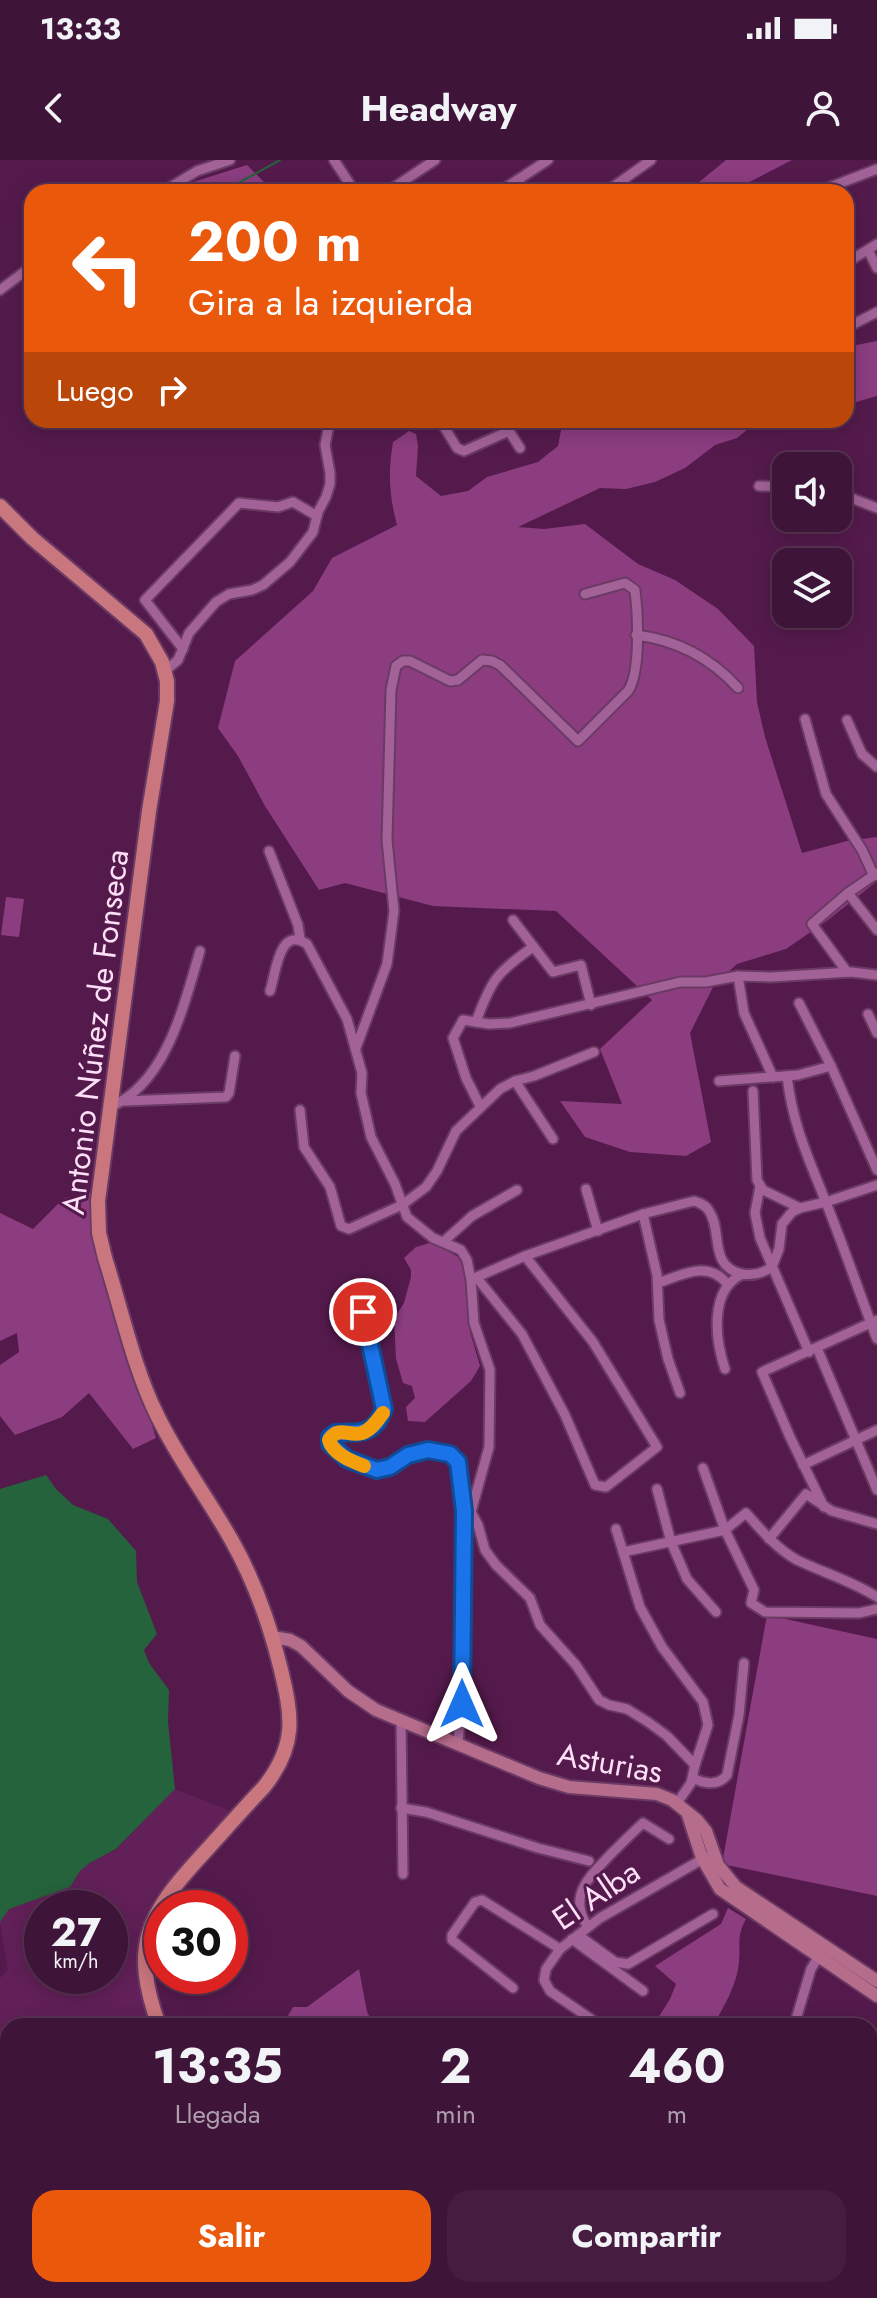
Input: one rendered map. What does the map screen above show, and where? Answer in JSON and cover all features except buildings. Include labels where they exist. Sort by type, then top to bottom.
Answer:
[{"type":"main road","name":"Antonio Núñez de Fonseca","points":[[0,506],[32,538],[146,634],[165,671],[166,711],[149,811],[110,1107],[98,1201],[99,1233],[151,1402],[239,1554],[255,1588],[290,1706],[290,1725],[284,1753],[270,1779],[173,1887],[154,1917],[145,1952],[145,1975],[156,2018]]},
{"type":"street","points":[[175,184],[197,171],[230,160]]},
{"type":"street","points":[[334,160],[350,184]]},
{"type":"street","points":[[399,184],[435,160]]},
{"type":"street","points":[[511,184],[548,160]]},
{"type":"street","points":[[617,184],[651,160]]},
{"type":"street","points":[[838,184],[877,169]]},
{"type":"street","points":[[517,180],[520,184]]},
{"type":"street","points":[[854,258],[877,244]]},
{"type":"street","points":[[868,250],[877,268]]},
{"type":"street","points":[[0,290],[24,272]]},
{"type":"street","points":[[854,324],[877,312]]},
{"type":"street","points":[[165,671],[175,664],[192,628],[220,599],[263,585],[290,562],[313,532],[330,484],[325,445],[328,428]]},
{"type":"street","points":[[445,428],[457,448],[464,451],[509,431]]},
{"type":"street","points":[[507,428],[520,448]]},
{"type":"street","points":[[759,486],[772,486]]},
{"type":"street","points":[[852,498],[877,508]]},
{"type":"street","points":[[183,649],[145,600],[239,503],[278,507],[293,502],[317,516]]},
{"type":"street","points":[[356,1048],[387,964],[394,911],[387,840],[391,690],[396,666],[410,661],[450,681],[458,680],[482,660],[492,661],[500,665],[578,741],[631,686],[636,670],[635,590],[625,583],[585,594]]},
{"type":"street","points":[[636,635],[664,640],[689,650],[712,663],[738,688]]},
{"type":"street","points":[[805,719],[826,794],[875,874],[812,924],[847,972]]},
{"type":"street","points":[[847,720],[862,754],[877,767]]},
{"type":"street","points":[[269,851],[298,925],[300,939]]},
{"type":"street","points":[[848,893],[873,917],[877,930]]},
{"type":"street","points":[[513,920],[553,972],[581,965],[591,1005]]},
{"type":"street","points":[[270,991],[281,949],[286,942],[300,939],[307,944],[347,1019],[362,1073],[361,1093],[371,1137],[395,1184],[407,1217],[433,1238],[461,1250],[467,1260],[474,1279],[474,1323],[490,1370],[491,1425],[487,1457],[468,1512]]},
{"type":"street","points":[[476,1022],[494,979],[506,966],[533,947]]},
{"type":"street","points":[[125,1101],[144,1082],[165,1052],[182,1011],[200,951]]},
{"type":"street","points":[[480,1106],[466,1078],[453,1038],[463,1020],[510,1023],[680,982],[706,982],[738,976],[847,972],[877,975]]},
{"type":"street","points":[[738,976],[744,1013],[773,1077]]},
{"type":"street","points":[[799,1003],[877,1170]]},
{"type":"street","points":[[868,1014],[877,1033]]},
{"type":"street","points":[[300,1110],[304,1147],[330,1187],[341,1226],[349,1229],[402,1205],[426,1187],[456,1131],[500,1089],[594,1052]]},
{"type":"street","points":[[110,1107],[125,1101],[226,1097],[235,1056]]},
{"type":"street","points":[[719,1081],[787,1076],[831,1066]]},
{"type":"street","points":[[787,1076],[791,1106],[807,1157],[874,1321],[877,1339]]},
{"type":"street","points":[[515,1081],[553,1139]]},
{"type":"street","points":[[753,1091],[756,1170],[760,1186],[800,1208]]},
{"type":"street","points":[[474,1279],[525,1256],[643,1214],[694,1201],[712,1215],[718,1251],[725,1264],[743,1274],[761,1273],[772,1267],[779,1249],[782,1224],[788,1216],[800,1208],[877,1185]]},
{"type":"street","points":[[760,1186],[755,1205],[760,1238],[877,1490]]},
{"type":"street","points":[[586,1189],[598,1231]]},
{"type":"street","points":[[443,1242],[472,1216],[517,1190]]},
{"type":"street","points":[[643,1214],[658,1283],[659,1320],[680,1393]]},
{"type":"street","points":[[474,1279],[522,1334],[565,1415],[595,1485],[606,1487],[657,1447],[593,1342],[525,1256]]},
{"type":"street","points":[[658,1283],[701,1270],[715,1273],[728,1285]]},
{"type":"street","points":[[725,1369],[719,1347],[718,1324],[722,1295],[728,1285],[743,1274]]},
{"type":"street","points":[[363,1312],[384,1409],[368,1429],[360,1433],[335,1433],[330,1437],[330,1444],[347,1459],[377,1470],[421,1451],[450,1454],[459,1466],[468,1512],[458,1744]]},
{"type":"street","points":[[824,1507],[762,1372],[874,1321]]},
{"type":"street","points":[[803,1465],[877,1430]]},
{"type":"street","points":[[703,1468],[725,1530],[754,1590],[751,1603],[765,1612],[859,1613],[877,1609]]},
{"type":"street","points":[[657,1489],[671,1542],[687,1579],[716,1612]]},
{"type":"street","points":[[769,1539],[806,1494],[824,1507],[877,1524]]},
{"type":"street","points":[[468,1512],[478,1525],[485,1550],[530,1598],[540,1625],[576,1665],[599,1700],[627,1709],[648,1722],[667,1736],[695,1765]]},
{"type":"street","points":[[623,1552],[725,1530],[746,1513],[769,1539],[795,1559],[858,1585],[877,1597]]},
{"type":"street","points":[[616,1529],[647,1621],[662,1647],[703,1702],[708,1725],[682,1807]]},
{"type":"street","name":"Asturias","points":[[272,1637],[290,1640],[301,1646],[348,1691],[376,1710],[560,1785],[657,1794],[682,1807],[706,1831],[708,1856],[720,1889],[877,1996]]},
{"type":"street","points":[[693,1778],[711,1783],[722,1781],[727,1775],[739,1715],[744,1663]]},
{"type":"street","points":[[401,1720],[403,1874]]},
{"type":"street","points":[[401,1808],[426,1812],[589,1861]]},
{"type":"street","points":[[588,1927],[581,1914],[580,1901],[582,1889],[590,1875],[643,1823],[669,1839]]},
{"type":"street","name":"Asturias","points":[[708,1856],[736,1887],[877,1981]]},
{"type":"street","name":"El Alba","points":[[590,2018],[547,1988],[545,1973],[560,1949],[600,1918],[708,1856]]},
{"type":"street","points":[[513,1988],[452,1940],[452,1935],[475,1902],[485,1901],[560,1949]]},
{"type":"street","points":[[575,1937],[615,1962],[628,1964],[713,1914]]},
{"type":"street","points":[[575,1937],[643,1991]]},
{"type":"street","points":[[796,2018],[811,1969],[819,1956]]},
{"type":"shaded area","points":[[726,160],[792,160],[746,184],[697,184]]},
{"type":"shaded area","points":[[247,165],[266,184],[188,184]]},
{"type":"shaded area","points":[[877,341],[877,396],[854,403],[854,345]]},
{"type":"shaded area","points":[[561,428],[749,428],[737,438],[715,445],[685,468],[655,482],[626,489],[600,488],[518,527],[544,529],[585,524],[638,564],[675,580],[718,609],[754,646],[757,702],[765,737],[802,853],[877,837],[877,881],[786,949],[737,964],[714,985],[690,1033],[711,1142],[686,1156],[630,1152],[585,1137],[560,1101],[622,1104],[600,1049],[652,1000],[556,911],[433,906],[345,883],[319,890],[218,728],[235,661],[313,591],[332,558],[397,525],[390,484],[393,442],[409,431],[416,434],[416,476],[441,496],[468,491],[487,477],[538,462],[558,446]]},
{"type":"shaded area","points":[[6,897],[24,899],[19,937],[1,935]]},
{"type":"shaded area","points":[[93,1192],[133,1364],[156,1438],[133,1449],[89,1393],[62,1417],[15,1435],[0,1416],[0,1365],[19,1352],[17,1333],[0,1341],[0,1213],[33,1229],[64,1198]]},
{"type":"shaded area","points":[[433,1242],[458,1257],[465,1270],[470,1332],[480,1366],[471,1381],[425,1422],[408,1421],[406,1407],[415,1398],[412,1386],[403,1383],[396,1359],[394,1319],[404,1303],[411,1277],[411,1270],[404,1258],[416,1247]]},
{"type":"shaded area","points":[[46,1475],[73,1505],[108,1519],[136,1551],[137,1582],[157,1634],[144,1650],[149,1663],[169,1690],[168,1722],[175,1789],[116,1849],[80,1871],[70,1887],[62,1890],[24,1890],[24,1904],[9,1909],[0,1922],[0,1489]]},
{"type":"shaded area","points":[[767,1615],[877,1639],[877,1896],[722,1864]]},
{"type":"shaded area","points":[[175,1789],[234,1812],[162,1890],[144,1890],[144,1922],[137,1948],[137,1979],[149,2018],[0,2018],[0,1978],[8,1970],[0,1922],[8,1909],[24,1903],[24,1994],[128,1994],[128,1890],[62,1890],[70,1887],[80,1871],[117,1849]]},
{"type":"shaded area","points":[[728,1908],[746,1919],[740,1936],[736,1979],[717,2018],[658,2018],[676,1984],[655,1966],[721,1924]]},
{"type":"shaded area","points":[[359,1969],[370,2018],[287,2018],[293,2007],[307,2007]]},
{"type":"waterway","points":[[236,184],[280,160]]},
{"type":"slow traffic","points":[[364,1466],[340,1454],[331,1447],[329,1440],[337,1432],[364,1432],[383,1413]]},
{"type":"route","points":[[363,1312],[384,1409],[368,1429],[360,1433],[337,1432],[330,1437],[330,1444],[347,1459],[377,1470],[390,1467],[408,1455],[428,1450],[450,1454],[458,1462],[464,1511],[462,1704]]}]
